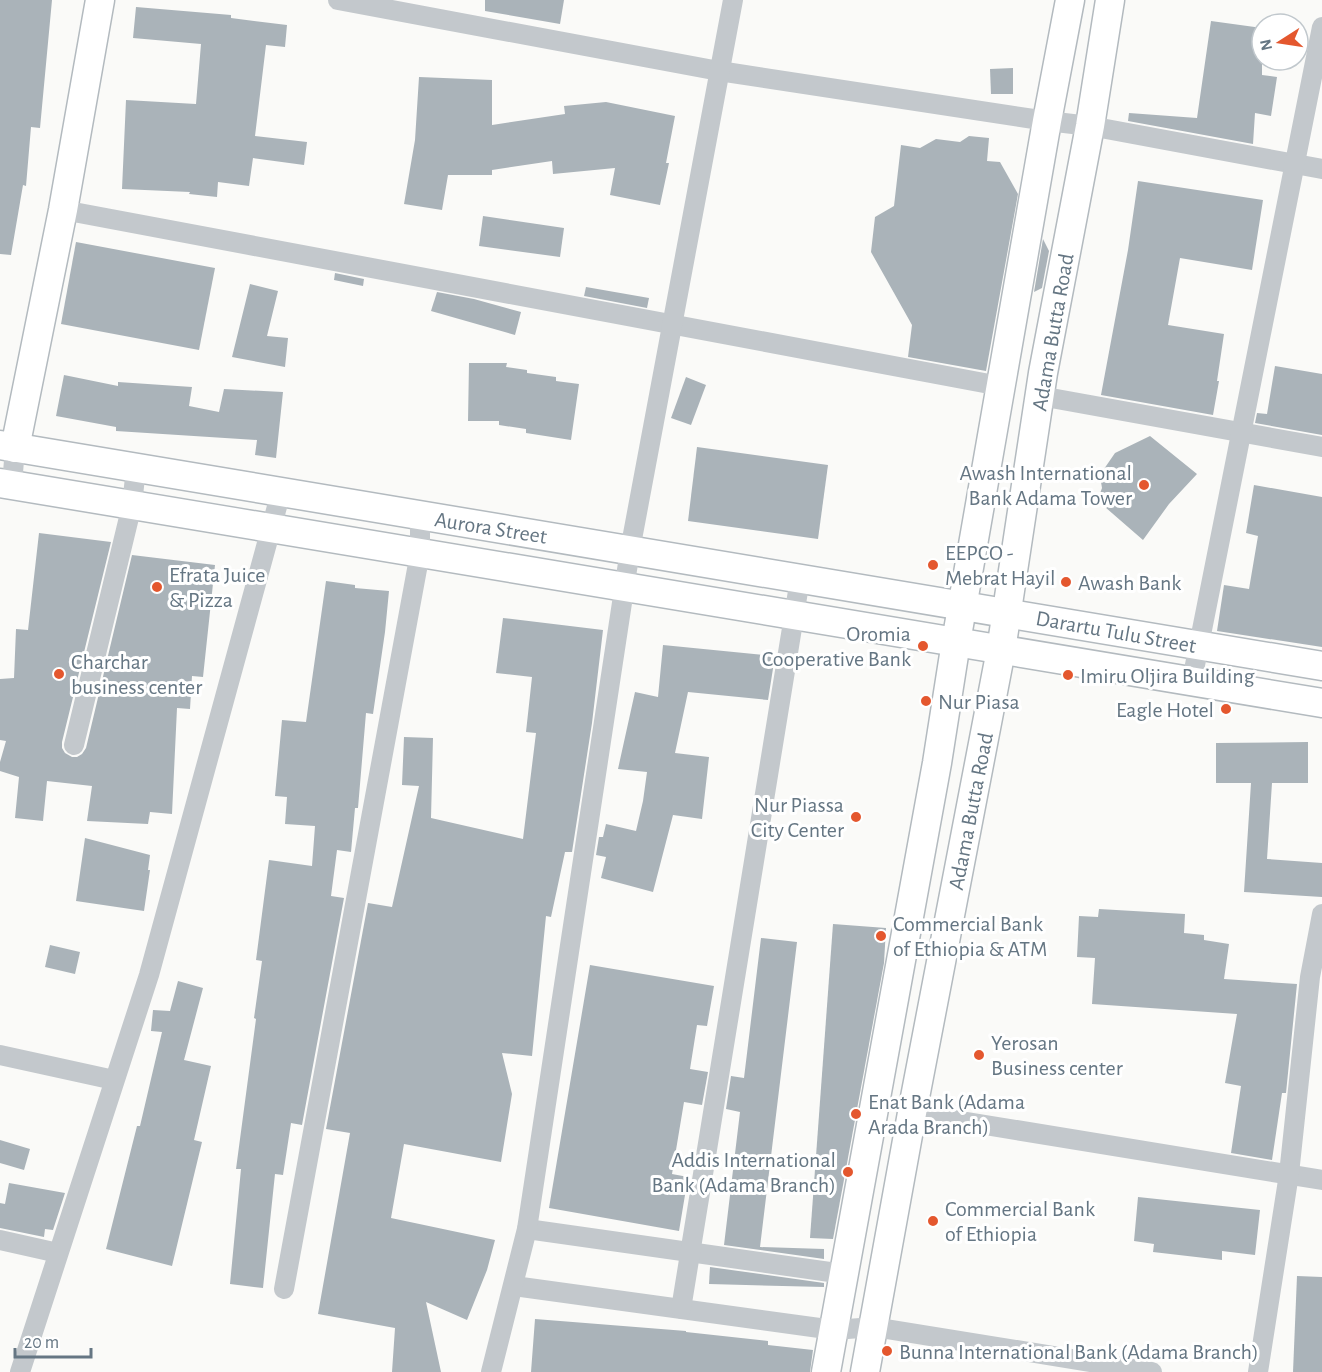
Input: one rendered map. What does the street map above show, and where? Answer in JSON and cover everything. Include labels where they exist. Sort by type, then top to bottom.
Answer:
[{"type":"street","points":[[6,484],[8,447],[63,210],[100,0]]},
{"type":"street","points":[[338,0],[719,71],[1090,126],[1322,169]]},
{"type":"street","points":[[491,1372],[527,1229],[630,550],[733,0]]},
{"type":"street","name":"Adama Butta Road","points":[[865,1372],[1001,650],[983,609],[1000,387],[1070,0]]},
{"type":"street","name":"Adama Butta Road","points":[[826,1372],[937,763],[956,642],[983,609],[1040,396],[1090,126],[1110,0]]},
{"type":"street","points":[[1192,680],[1322,27]]},
{"type":"street","points":[[63,210],[1000,387]]},
{"type":"street","points":[[1040,396],[1322,447]]},
{"type":"street","name":"Aurora Street","points":[[8,447],[983,609]]},
{"type":"street","points":[[74,745],[132,505],[136,468]]},
{"type":"street","name":"Aurora Street","points":[[6,484],[956,642]]},
{"type":"street","points":[[20,1372],[149,975],[281,492]]},
{"type":"street","points":[[284,1289],[420,553],[420,515]]},
{"type":"street","points":[[681,1309],[800,579]]},
{"type":"street","name":"Darartu Tulu Street","points":[[983,609],[1322,666]]},
{"type":"street","name":"Darartu Tulu Street","points":[[956,642],[1322,703]]},
{"type":"street","points":[[1258,1372],[1289,1174],[1316,978],[1322,914]]},
{"type":"street","points":[[0,1054],[114,1080]]},
{"type":"street","points":[[912,1113],[1322,1180]]},
{"type":"street","points":[[527,1229],[844,1274]]},
{"type":"street","points":[[0,1240],[58,1253]]},
{"type":"street","points":[[514,1286],[834,1330],[874,1327],[1152,1372]]},
{"type":"building","points":[[0,0],[52,0],[40,128],[31,127],[26,186],[23,185],[11,255],[0,254]]},
{"type":"building","points":[[485,0],[564,0],[560,24],[485,11]]},
{"type":"building","points":[[136,7],[231,15],[231,18],[287,25],[285,47],[266,45],[255,136],[307,142],[304,165],[253,158],[249,186],[218,182],[217,197],[189,194],[190,192],[122,189],[126,100],[196,104],[201,44],[133,38]]},
{"type":"building","points":[[1211,21],[1250,26],[1250,72],[1262,72],[1262,75],[1277,77],[1271,116],[1255,113],[1253,144],[1128,121],[1129,113],[1197,118]]},
{"type":"building","points":[[1013,68],[1013,94],[991,94],[990,69]]},
{"type":"building","points":[[419,77],[492,80],[492,125],[565,114],[564,106],[606,102],[675,116],[666,163],[669,163],[660,205],[610,195],[615,168],[553,174],[552,161],[492,170],[492,175],[448,175],[442,210],[404,204],[415,140]]},
{"type":"building","points":[[969,136],[989,138],[987,161],[1000,162],[1018,194],[986,371],[908,357],[912,325],[871,252],[875,217],[894,206],[901,145],[920,148],[936,139],[960,142]]},
{"type":"building","points":[[1138,181],[1263,200],[1252,270],[1180,258],[1168,325],[1224,334],[1213,415],[1101,395],[1128,250]]},
{"type":"building","points":[[483,216],[564,228],[560,257],[479,246]]},
{"type":"building","points":[[1043,239],[1049,251],[1042,288],[1034,292]]},
{"type":"building","points":[[76,242],[215,268],[199,350],[61,324]]},
{"type":"building","points":[[335,273],[364,279],[363,286],[334,280]]},
{"type":"building","points":[[250,284],[278,291],[267,336],[288,338],[285,367],[232,357]]},
{"type":"building","points":[[586,287],[649,298],[647,308],[584,296]]},
{"type":"building","points":[[437,292],[521,312],[515,335],[431,311]]},
{"type":"building","points":[[469,363],[507,363],[506,367],[556,377],[556,381],[579,384],[571,440],[526,433],[526,429],[499,425],[499,421],[468,421]]},
{"type":"building","points":[[1275,366],[1322,374],[1322,435],[1255,423],[1257,413],[1267,414]]},
{"type":"building","points":[[64,375],[118,386],[118,382],[192,387],[189,406],[219,412],[224,389],[283,392],[276,458],[255,455],[257,440],[116,431],[116,427],[56,416]]},
{"type":"building","points":[[686,377],[706,385],[691,425],[671,418]]},
{"type":"building","name":"Awash International Bank Adama Tower","points":[[1150,436],[1197,474],[1169,504],[1143,540],[1105,507],[1107,504],[1098,499],[1104,469],[1115,453]]},
{"type":"building","points":[[697,447],[828,465],[818,539],[688,521]]},
{"type":"building","points":[[1254,485],[1322,497],[1322,647],[1217,631],[1224,585],[1249,589],[1258,536],[1246,533]]},
{"type":"building","points":[[39,533],[111,542],[62,742],[65,753],[72,757],[82,754],[86,748],[132,555],[215,565],[203,677],[192,676],[190,709],[177,708],[172,814],[150,812],[148,824],[87,821],[92,786],[47,781],[43,821],[15,818],[19,777],[0,771],[6,741],[0,740],[0,679],[14,678],[16,629],[28,630]]},
{"type":"building","points":[[326,581],[355,585],[355,588],[389,591],[373,714],[366,713],[358,808],[355,808],[351,852],[337,850],[331,896],[344,898],[302,1125],[291,1123],[283,1175],[275,1174],[263,1288],[230,1284],[241,1169],[236,1169],[256,1019],[254,1018],[262,961],[256,960],[269,860],[312,866],[315,826],[285,824],[287,797],[275,796],[282,720],[306,722]]},
{"type":"building","points":[[503,618],[603,630],[592,723],[572,852],[565,852],[551,917],[546,916],[532,1056],[502,1053],[512,1094],[501,1162],[404,1144],[391,1218],[495,1240],[487,1270],[467,1320],[426,1302],[441,1372],[392,1372],[395,1328],[318,1314],[350,1133],[326,1129],[368,903],[392,907],[419,786],[402,785],[404,737],[433,738],[431,818],[523,839],[536,733],[526,732],[532,677],[496,673]]},
{"type":"building","points":[[663,645],[775,656],[768,700],[688,692],[675,753],[709,757],[702,819],[673,815],[653,892],[601,878],[606,857],[596,855],[599,837],[603,837],[606,824],[636,831],[647,772],[618,769],[635,692],[658,697]]},
{"type":"building","points":[[1308,742],[1308,783],[1272,783],[1267,859],[1322,863],[1322,897],[1244,892],[1251,783],[1216,783],[1216,743]]},
{"type":"building","points":[[85,838],[150,855],[144,911],[76,901]]},
{"type":"building","points":[[1099,909],[1185,914],[1184,933],[1204,935],[1204,940],[1229,944],[1224,979],[1297,984],[1286,1093],[1282,1093],[1272,1160],[1231,1153],[1241,1086],[1225,1083],[1237,1014],[1092,1004],[1095,958],[1077,957],[1079,916],[1098,917]]},
{"type":"building","points":[[833,924],[886,928],[884,963],[833,1239],[810,1238]]},
{"type":"building","points":[[761,938],[797,942],[760,1247],[824,1249],[824,1259],[724,1245],[740,1112],[726,1109],[731,1076],[744,1078]]},
{"type":"building","points":[[50,945],[80,952],[75,974],[45,967]]},
{"type":"building","points":[[590,965],[714,986],[707,1026],[697,1025],[690,1069],[708,1072],[702,1105],[684,1102],[672,1174],[688,1177],[679,1231],[549,1208]]},
{"type":"building","points":[[178,981],[203,988],[184,1060],[211,1066],[194,1140],[202,1142],[172,1266],[106,1249],[137,1126],[140,1126],[162,1032],[151,1031],[153,1010],[170,1011]]},
{"type":"building","points":[[0,1140],[30,1149],[24,1170],[0,1163]]},
{"type":"building","points":[[9,1183],[65,1193],[53,1230],[45,1229],[44,1237],[0,1228],[0,1203],[5,1204]]},
{"type":"building","points":[[1138,1197],[1260,1210],[1255,1255],[1222,1251],[1222,1260],[1153,1252],[1154,1244],[1134,1241]]},
{"type":"building","points":[[710,1267],[824,1283],[824,1287],[709,1284]]},
{"type":"building","points":[[1297,1276],[1322,1277],[1322,1372],[1293,1372]]},
{"type":"building","points":[[535,1319],[686,1331],[768,1341],[768,1345],[813,1350],[810,1372],[531,1372]]},
{"type":"place","name":"Awash International Bank Adama Tower","points":[[1144,485]]},
{"type":"place","name":"EEPCO - Mebrat Hayil","points":[[933,565]]},
{"type":"place","name":"Awash Bank","points":[[1066,582]]},
{"type":"place","name":"Efrata Juice & Pizza","points":[[157,587]]},
{"type":"place","name":"Oromia Cooperative Bank","points":[[923,646]]},
{"type":"place","name":"Charchar business center","points":[[59,674]]},
{"type":"place","name":"Imiru Oljira Building","points":[[1068,675]]},
{"type":"place","name":"Nur Piasa","points":[[926,701]]},
{"type":"place","name":"Eagle Hotel","points":[[1226,709]]},
{"type":"place","name":"Nur Piassa City Center","points":[[856,817]]},
{"type":"place","name":"Commercial Bank of Ethiopia & ATM","points":[[881,936]]},
{"type":"place","name":"Yerosan Business center","points":[[979,1055]]},
{"type":"place","name":"Enat Bank (Adama Arada Branch)","points":[[856,1114]]},
{"type":"place","name":"Addis International Bank (Adama Branch)","points":[[848,1172]]},
{"type":"place","name":"Commercial Bank of Ethiopia","points":[[933,1221]]},
{"type":"place","name":"Bunna International Bank (Adama Branch)","points":[[887,1351]]}]
